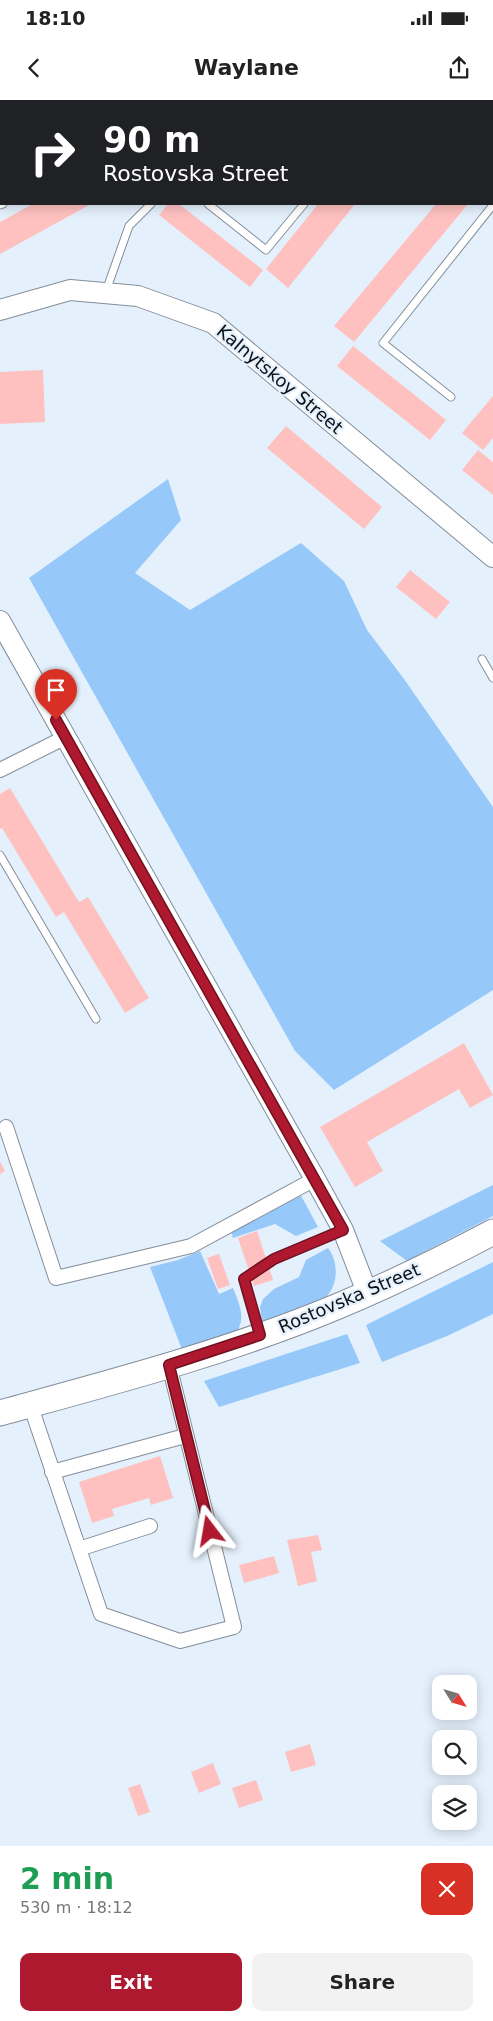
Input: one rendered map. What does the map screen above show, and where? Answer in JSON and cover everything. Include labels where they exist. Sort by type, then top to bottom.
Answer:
[{"type":"highway","name":"Rostovska Street","points":[[0,1413],[169,1365],[260,1335],[336,1307],[432,1264],[493,1232]]},
{"type":"street","name":"Kalnytskoy Street","points":[[0,310],[70,290],[138,296],[213,323],[493,557]]},
{"type":"street","points":[[0,621],[343,1230],[367,1292]]},
{"type":"street","points":[[0,770],[66,737]]},
{"type":"street","points":[[3,1129],[56,1278],[190,1246],[315,1179]]},
{"type":"street","points":[[30,1404],[101,1614],[180,1641],[234,1626],[185,1436],[169,1365]]},
{"type":"street","points":[[52,1472],[185,1436]]},
{"type":"street","points":[[79,1549],[150,1526]]},
{"type":"lane","points":[[105,293],[129,226],[149,205]]},
{"type":"lane","points":[[209,205],[266,250],[303,205]]},
{"type":"lane","points":[[451,397],[383,343],[493,205]]},
{"type":"lane","points":[[482,660],[493,678]]},
{"type":"lane","points":[[0,855],[96,1019]]},
{"type":"lane","points":[[260,1335],[244,1279],[274,1259],[343,1230]]},
{"type":"shaded area","points":[[168,479],[181,520],[135,573],[190,610],[301,543],[344,581],[367,630],[404,679],[493,807],[493,990],[334,1090],[295,1051],[29,578]]},
{"type":"shaded area","points":[[493,1185],[493,1216],[407,1261],[380,1241]]},
{"type":"shaded area","points":[[299,1192],[318,1227],[296,1236],[275,1224],[233,1238],[231,1231]]},
{"type":"shaded area","points":[[328,1248],[334,1259],[336,1272],[334,1285],[327,1296],[295,1312],[262,1321],[260,1307],[263,1299],[274,1289],[299,1277],[306,1260]]},
{"type":"shaded area","points":[[200,1251],[219,1294],[233,1288],[241,1310],[241,1321],[237,1332],[183,1352],[150,1267],[178,1260]]},
{"type":"shaded area","points":[[493,1262],[493,1314],[447,1336],[382,1362],[366,1325]]},
{"type":"shaded area","points":[[347,1334],[360,1363],[219,1407],[204,1381]]},
{"type":"building","points":[[31,205],[89,205],[0,254],[0,222]]},
{"type":"building","points":[[167,205],[180,205],[263,270],[250,287],[159,215]]},
{"type":"building","points":[[317,205],[354,205],[288,288],[266,269]]},
{"type":"building","points":[[435,205],[467,205],[354,342],[334,326]]},
{"type":"building","points":[[353,346],[446,420],[430,440],[337,366]]},
{"type":"building","points":[[43,370],[45,422],[0,424],[0,372]]},
{"type":"building","points":[[493,396],[493,438],[483,450],[462,433]]},
{"type":"building","points":[[286,426],[382,507],[364,529],[267,448]]},
{"type":"building","points":[[478,450],[493,462],[493,495],[462,470]]},
{"type":"building","points":[[410,570],[450,602],[436,619],[396,587]]},
{"type":"building","points":[[10,788],[79,902],[88,897],[149,998],[125,1013],[64,912],[56,917],[2,828],[0,829],[0,794]]},
{"type":"building","points":[[464,1043],[493,1095],[470,1108],[459,1089],[367,1142],[383,1171],[355,1187],[320,1127]]},
{"type":"building","points":[[0,1162],[5,1171],[0,1174]]},
{"type":"building","points":[[257,1231],[273,1280],[254,1286],[238,1238]]},
{"type":"building","points":[[219,1254],[230,1285],[218,1289],[207,1258]]},
{"type":"building","points":[[160,1456],[173,1498],[151,1505],[149,1498],[112,1509],[114,1516],[92,1523],[79,1482]]},
{"type":"building","points":[[318,1535],[322,1550],[311,1552],[317,1581],[298,1586],[287,1540]]},
{"type":"building","points":[[274,1556],[279,1573],[244,1583],[239,1565]]},
{"type":"building","points":[[310,1744],[316,1765],[291,1772],[285,1752]]},
{"type":"building","points":[[213,1763],[221,1784],[199,1793],[191,1772]]},
{"type":"building","points":[[256,1780],[263,1800],[239,1808],[232,1788]]},
{"type":"building","points":[[140,1784],[150,1812],[138,1816],[128,1788]]},
{"type":"route","points":[[56,720],[343,1230],[274,1259],[244,1279],[260,1335],[169,1365],[210,1531]]}]
